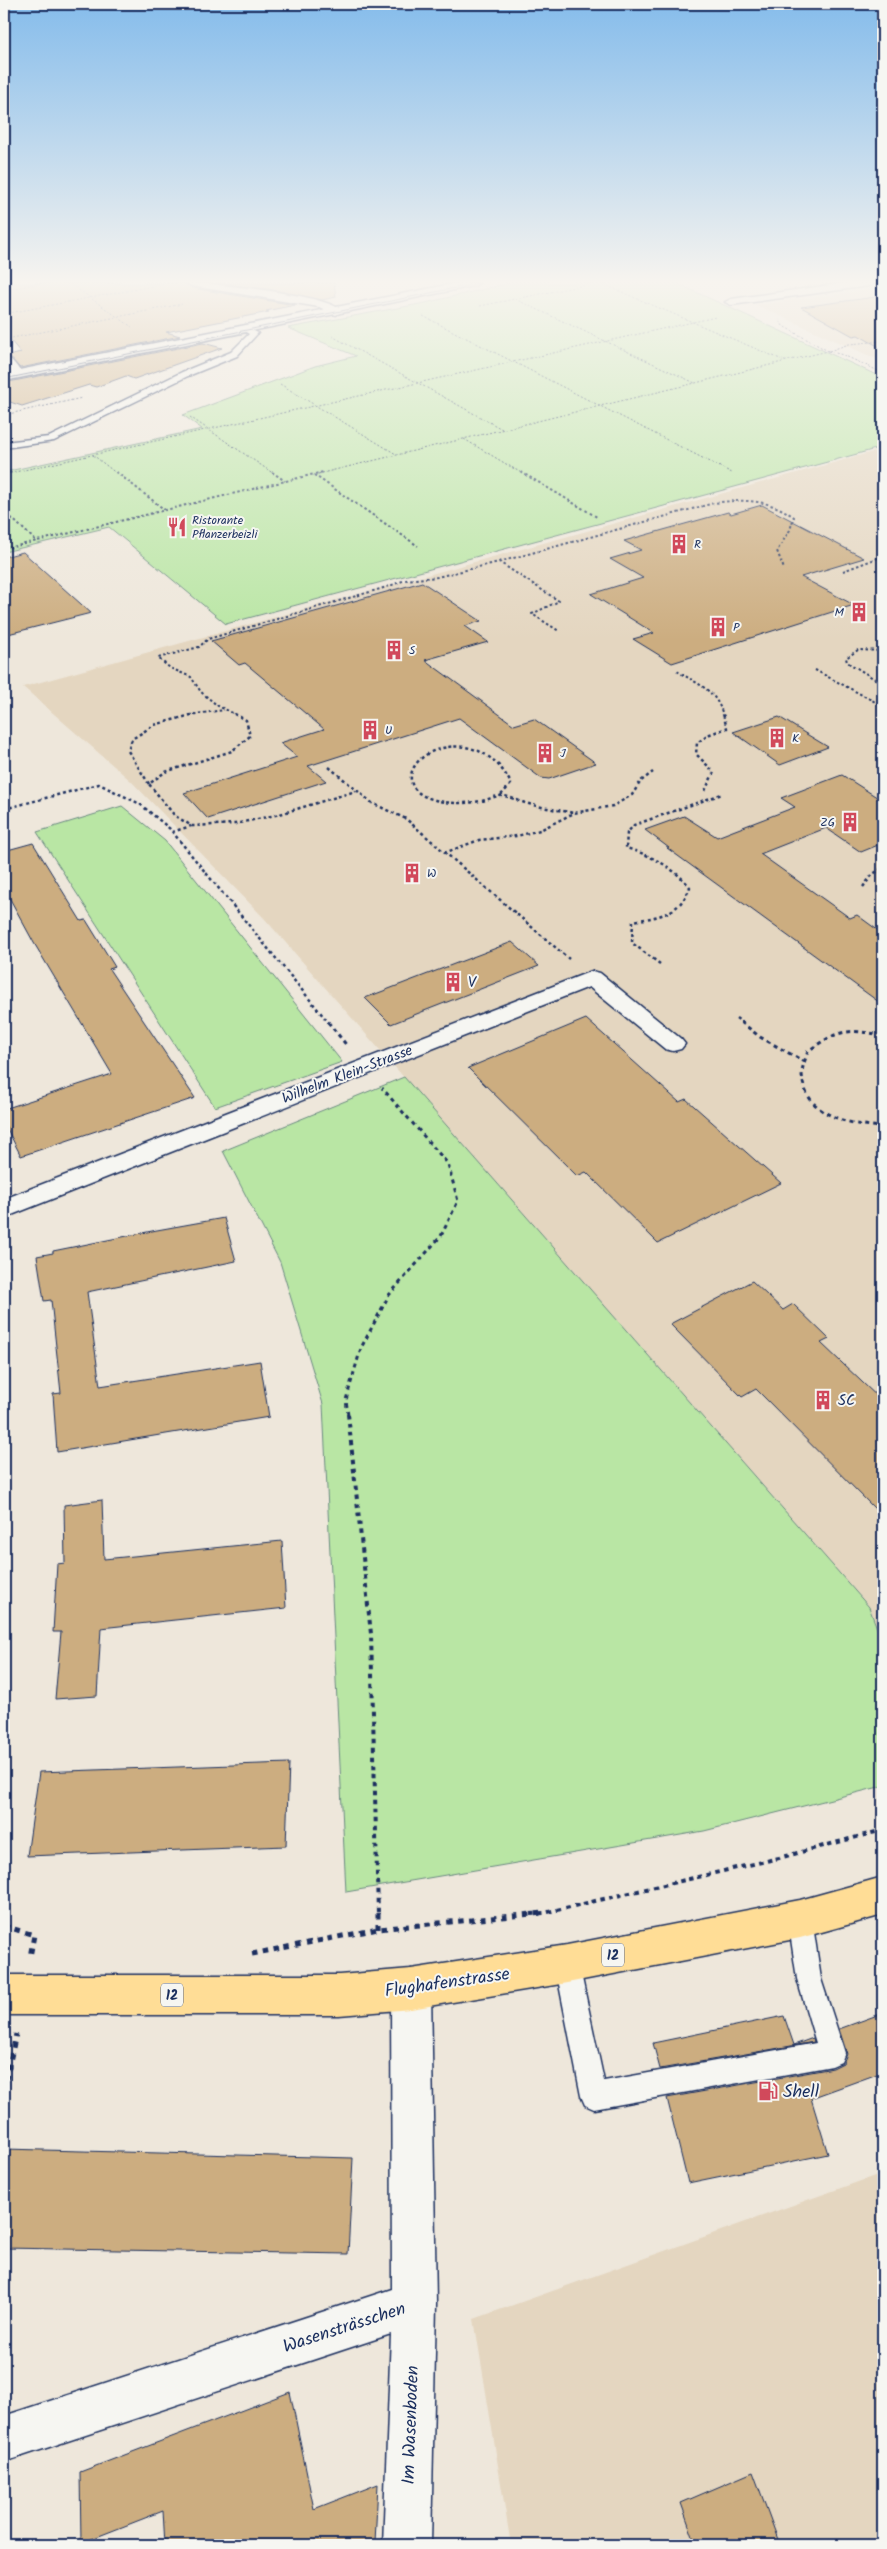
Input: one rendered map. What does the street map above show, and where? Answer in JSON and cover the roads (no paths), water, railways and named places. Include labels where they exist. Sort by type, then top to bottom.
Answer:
[{"type":"main road","name":"Flughafenstrasse","points":[[14,1995],[340,1995],[411,1989],[567,1964],[800,1919],[883,1896]]},
{"type":"street","name":"Wilhelm Klein-Strasse","points":[[4,1209],[592,978],[673,1044]]},
{"type":"street","name":"Wasensträsschen","points":[[4,2439],[414,2304],[411,1989]]},
{"type":"street","name":"Im Wasenboden","points":[[407,2545],[414,2304]]},
{"type":"lane","points":[[4,445],[51,439],[127,402]]},
{"type":"lane","points":[[567,1964],[594,2096],[832,2053],[809,1979],[800,1919]]},
{"type":"place","name":"Ristorante Pflanzerbeizli","points":[[177,527]]},
{"type":"place","name":"R","points":[[679,544]]},
{"type":"place","name":"M","points":[[859,612]]},
{"type":"place","name":"P","points":[[718,627]]},
{"type":"place","name":"S","points":[[394,650]]},
{"type":"place","name":"U","points":[[370,730]]},
{"type":"place","name":"K","points":[[777,738]]},
{"type":"place","name":"J","points":[[545,753]]},
{"type":"place","name":"ZG","points":[[850,822]]},
{"type":"place","name":"W","points":[[412,873]]},
{"type":"place","name":"V","points":[[453,982]]},
{"type":"place","name":"SC","points":[[823,1400]]},
{"type":"place","name":"Shell","points":[[768,2091]]}]
